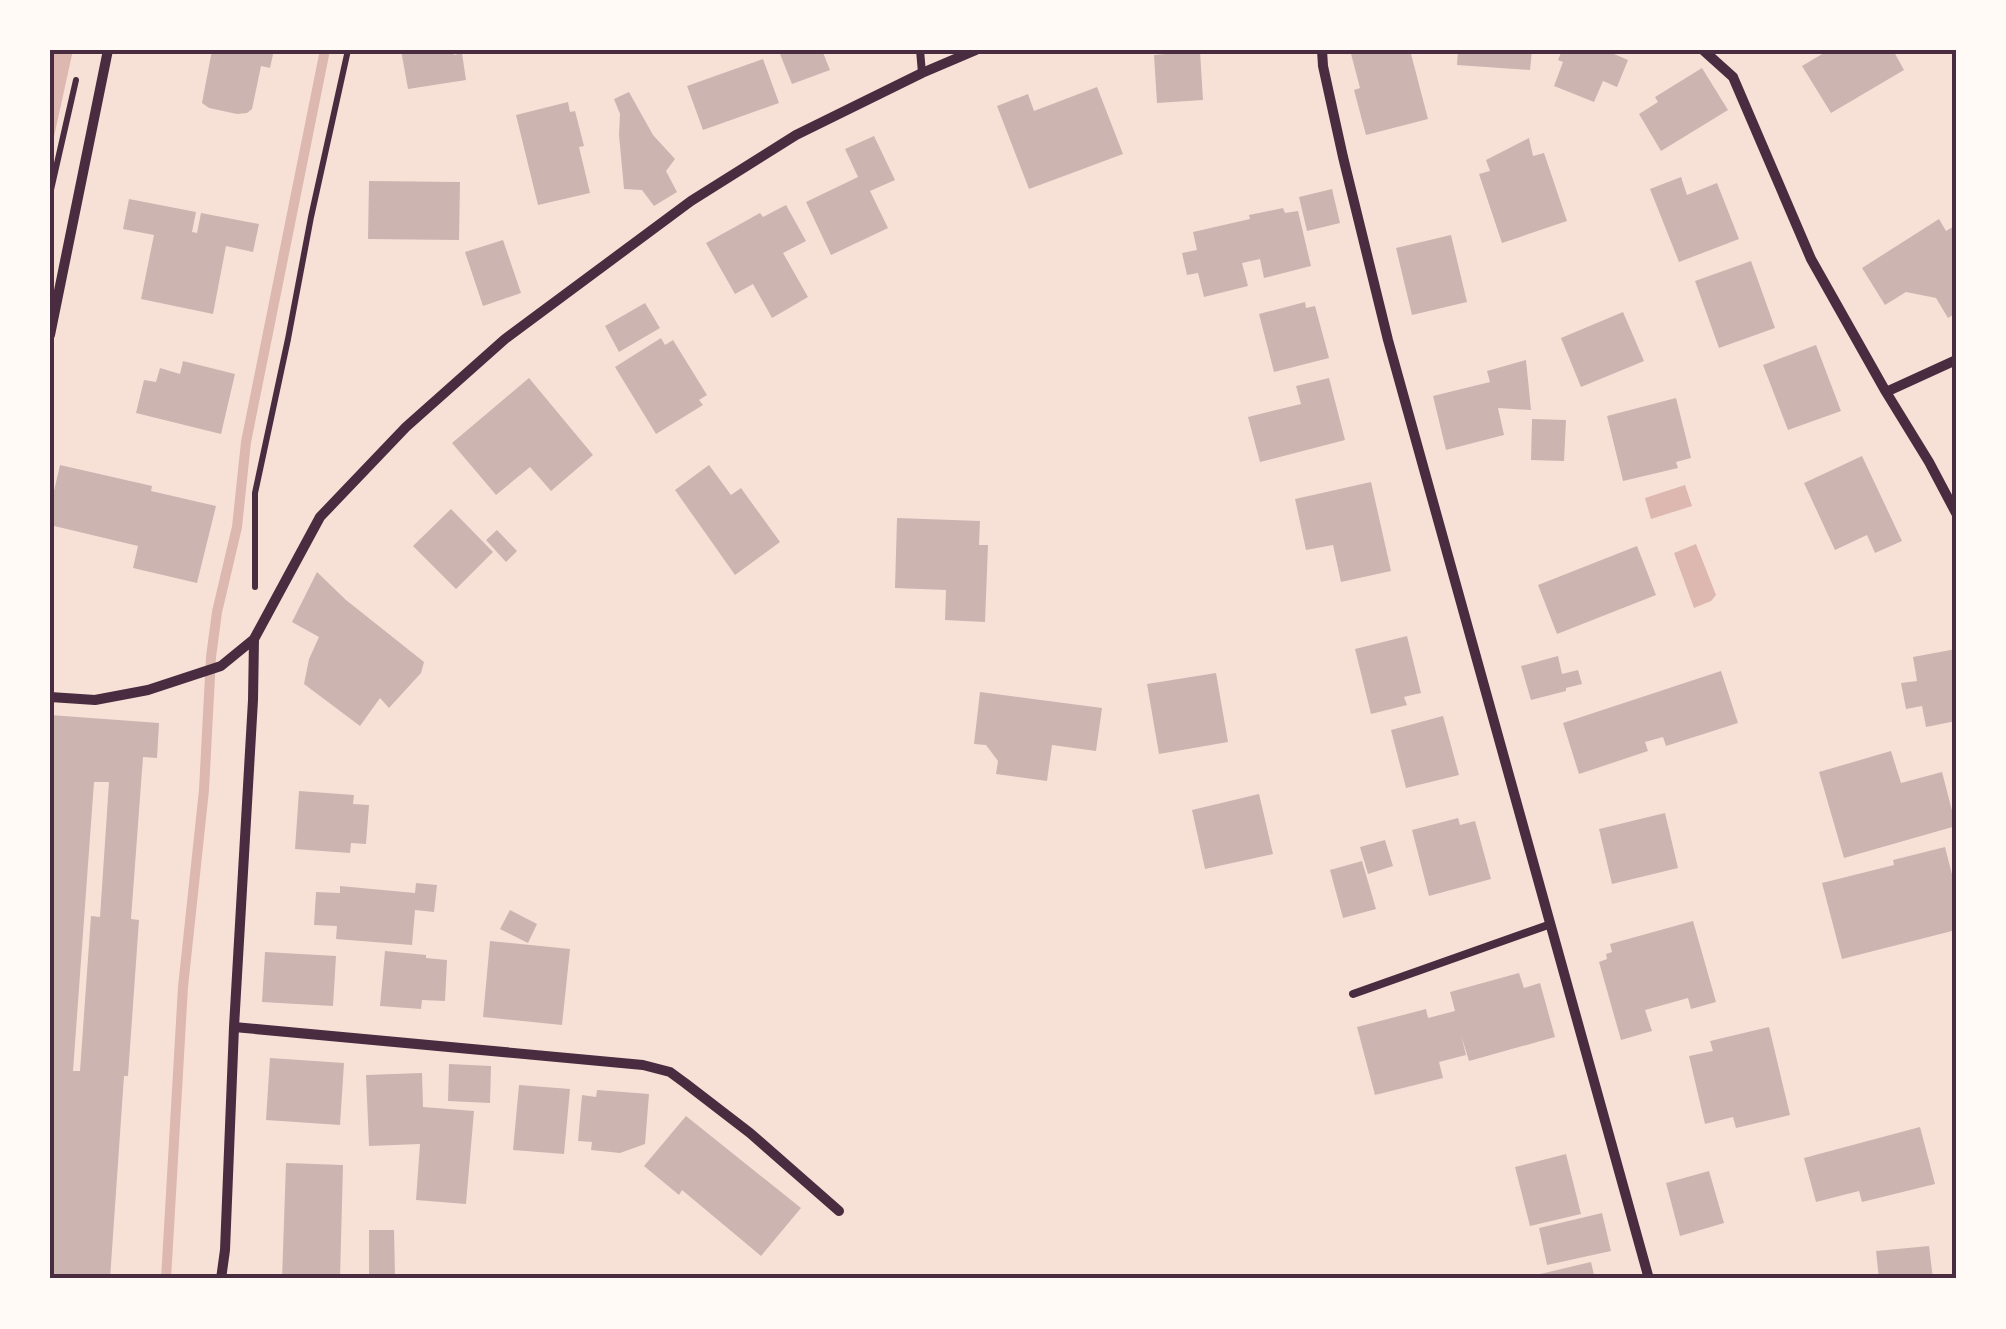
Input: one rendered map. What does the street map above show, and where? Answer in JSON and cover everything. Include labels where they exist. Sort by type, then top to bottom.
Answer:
[{"type":"street","points":[[50,335],[108,50]]},
{"type":"street","points":[[50,697],[95,700],[148,690],[221,666],[254,639],[320,516],[406,427],[505,339],[692,201],[796,135],[922,72],[976,50]]},
{"type":"street","points":[[1322,50],[1343,157],[1388,340],[1649,1279]]},
{"type":"street","points":[[1702,50],[1733,77],[1811,260],[1956,513]]},
{"type":"street","points":[[1886,392],[1956,360]]},
{"type":"street","points":[[221,1279],[254,639]]},
{"type":"street","points":[[234,1027],[643,1065],[670,1072],[750,1133],[839,1211]]},
{"type":"lane","points":[[920,50],[922,72]]},
{"type":"lane","points":[[1353,994],[1551,924]]},
{"type":"path","points":[[255,589],[256,493],[348,50]]},
{"type":"path","points":[[50,194],[79,68]]},
{"type":"shaded area","points":[[50,50],[73,50],[50,155]]},
{"type":"shaded area","points":[[1685,485],[1692,506],[1651,519],[1645,498]]},
{"type":"shaded area","points":[[1696,544],[1716,595],[1694,608],[1674,553]]},
{"type":"building","points":[[212,50],[274,50],[270,68],[261,66],[252,109],[247,113],[209,108],[202,103]]},
{"type":"building","points":[[401,50],[462,53],[466,80],[408,89]]},
{"type":"building","points":[[790,50],[822,50],[830,70],[792,84],[780,54]]},
{"type":"building","points":[[1350,50],[1410,50],[1428,119],[1366,135],[1354,90],[1360,88]]},
{"type":"building","points":[[1458,50],[1532,50],[1530,70],[1457,65]]},
{"type":"building","points":[[1562,50],[1616,50],[1614,54],[1628,60],[1617,87],[1603,81],[1594,102],[1554,86],[1563,62],[1558,60]]},
{"type":"building","points":[[1829,50],[1893,50],[1904,70],[1831,113],[1802,66]]},
{"type":"building","points":[[1200,51],[1203,100],[1157,103],[1154,55]]},
{"type":"building","points":[[763,59],[779,103],[703,130],[687,86]]},
{"type":"building","points":[[1702,68],[1728,110],[1661,151],[1639,114],[1658,102],[1655,97]]},
{"type":"building","points":[[1097,87],[1123,154],[1029,189],[997,106],[1028,94],[1034,111]]},
{"type":"building","points":[[629,92],[653,135],[675,159],[666,171],[677,192],[654,206],[642,190],[624,189],[620,114],[614,99]]},
{"type":"building","points":[[568,102],[570,112],[575,111],[584,146],[579,147],[590,193],[538,205],[516,115]]},
{"type":"building","points":[[874,136],[895,180],[870,191],[888,228],[831,255],[806,202],[858,177],[845,149]]},
{"type":"building","points":[[1529,138],[1533,156],[1544,153],[1567,221],[1502,243],[1479,174],[1490,171],[1486,160]]},
{"type":"building","points":[[1681,177],[1687,195],[1717,183],[1739,239],[1679,262],[1650,189]]},
{"type":"building","points":[[369,181],[460,182],[459,240],[368,239]]},
{"type":"building","points":[[1332,189],[1340,223],[1307,231],[1299,197]]},
{"type":"building","points":[[129,199],[196,212],[192,232],[197,233],[201,213],[259,224],[253,252],[226,246],[213,314],[141,299],[154,235],[123,229]]},
{"type":"building","points":[[786,205],[806,241],[783,253],[808,297],[772,318],[753,284],[735,294],[706,243],[760,213],[763,217]]},
{"type":"building","points":[[1283,208],[1285,213],[1298,211],[1311,266],[1264,278],[1260,259],[1242,263],[1248,286],[1204,297],[1198,273],[1187,275],[1182,253],[1197,250],[1193,232]]},
{"type":"building","points":[[1939,219],[1946,231],[1956,225],[1956,313],[1948,318],[1936,298],[1906,292],[1885,305],[1862,268]]},
{"type":"building","points":[[1451,235],[1467,302],[1412,315],[1396,248]]},
{"type":"building","points":[[503,240],[521,293],[483,306],[465,252]]},
{"type":"building","points":[[1751,261],[1775,328],[1719,348],[1695,281]]},
{"type":"building","points":[[1305,302],[1306,308],[1315,306],[1329,358],[1274,372],[1259,314]]},
{"type":"building","points":[[645,303],[660,328],[619,352],[605,326]]},
{"type":"building","points":[[1623,312],[1644,361],[1581,387],[1561,338]]},
{"type":"building","points":[[661,338],[665,345],[673,340],[707,395],[699,400],[703,405],[656,434],[615,367]]},
{"type":"building","points":[[1816,345],[1841,411],[1788,430],[1763,365]]},
{"type":"building","points":[[1526,360],[1531,410],[1498,408],[1504,435],[1446,450],[1433,396],[1490,382],[1487,371]]},
{"type":"building","points":[[183,361],[235,374],[221,434],[136,413],[144,380],[156,382],[160,368],[180,374]]},
{"type":"building","points":[[529,378],[593,455],[551,491],[530,467],[496,495],[452,443]]},
{"type":"building","points":[[1329,378],[1345,440],[1260,462],[1248,417],[1301,404],[1296,386]]},
{"type":"building","points":[[1676,398],[1691,458],[1676,462],[1678,468],[1623,481],[1607,416]]},
{"type":"building","points":[[1532,419],[1566,420],[1564,461],[1531,460]]},
{"type":"building","points":[[1862,456],[1902,541],[1875,553],[1867,535],[1835,550],[1804,483]]},
{"type":"building","points":[[60,465],[152,486],[151,491],[216,506],[197,583],[133,568],[138,546],[50,525]]},
{"type":"building","points":[[709,465],[731,495],[741,488],[780,542],[735,575],[675,490]]},
{"type":"building","points":[[1371,482],[1391,571],[1341,582],[1333,545],[1306,550],[1295,499]]},
{"type":"building","points":[[451,509],[493,552],[456,589],[413,546]]},
{"type":"building","points":[[897,518],[980,521],[979,545],[988,545],[985,622],[945,620],[946,590],[895,588]]},
{"type":"building","points":[[497,530],[517,551],[506,562],[486,540]]},
{"type":"building","points":[[1637,546],[1656,595],[1557,634],[1538,585]]},
{"type":"building","points":[[317,572],[424,662],[421,673],[389,708],[380,698],[360,726],[304,684],[319,637],[292,622]]},
{"type":"building","points":[[1407,636],[1421,693],[1404,697],[1407,705],[1371,714],[1355,649]]},
{"type":"building","points":[[1956,649],[1956,721],[1926,727],[1922,706],[1906,709],[1901,683],[1917,681],[1913,657]]},
{"type":"building","points":[[1558,656],[1562,674],[1578,670],[1582,684],[1531,700],[1521,666]]},
{"type":"building","points":[[1721,671],[1738,723],[1666,746],[1663,737],[1645,742],[1648,751],[1579,774],[1563,723]]},
{"type":"building","points":[[1216,673],[1228,742],[1159,754],[1147,684]]},
{"type":"building","points":[[980,692],[1102,708],[1096,751],[1052,745],[1047,781],[996,774],[998,761],[986,745],[974,744]]},
{"type":"building","points":[[50,715],[159,723],[157,758],[143,757],[131,919],[139,920],[110,1279],[50,1279]],"holes":[[[94,782],[109,782],[100,917],[91,916],[80,1071],[73,1071]]]},
{"type":"building","points":[[1443,716],[1459,775],[1406,788],[1391,730]]},
{"type":"building","points":[[1891,751],[1901,783],[1942,772],[1956,826],[1844,858],[1819,772]]},
{"type":"building","points":[[299,791],[354,795],[353,804],[369,805],[366,844],[351,843],[350,853],[295,849]]},
{"type":"building","points":[[1259,794],[1273,854],[1205,869],[1192,810]]},
{"type":"building","points":[[1665,813],[1678,868],[1612,884],[1599,829]]},
{"type":"building","points":[[1458,818],[1460,825],[1475,821],[1491,879],[1429,896],[1412,830]]},
{"type":"building","points":[[1385,840],[1393,866],[1368,874],[1360,847]]},
{"type":"building","points":[[1945,847],[1956,890],[1956,930],[1842,959],[1822,883]]},
{"type":"building","points":[[1362,861],[1376,909],[1343,918],[1330,870]]},
{"type":"building","points":[[416,883],[437,885],[434,912],[415,910],[412,945],[336,939],[337,926],[314,925],[316,892],[340,893],[340,886],[415,893]]},
{"type":"building","points":[[510,910],[537,924],[528,943],[500,929]]},
{"type":"building","points":[[1693,921],[1716,1002],[1691,1009],[1688,998],[1645,1010],[1652,1031],[1621,1040],[1599,962],[1612,952],[1610,944]]},
{"type":"building","points":[[490,941],[570,949],[562,1025],[483,1017]]},
{"type":"building","points":[[385,951],[447,960],[445,1001],[422,1000],[421,1009],[380,1006]]},
{"type":"building","points":[[265,952],[336,956],[333,1006],[262,1002]]},
{"type":"building","points":[[1519,973],[1524,988],[1540,983],[1555,1037],[1469,1061],[1461,1035],[1466,1055],[1439,1062],[1443,1078],[1375,1095],[1357,1027],[1426,1009],[1428,1018],[1455,1011],[1450,992]]},
{"type":"building","points":[[1769,1027],[1790,1115],[1736,1128],[1733,1117],[1705,1124],[1689,1056],[1713,1051],[1710,1041]]},
{"type":"building","points":[[270,1058],[344,1063],[340,1125],[266,1120]]},
{"type":"building","points":[[449,1064],[491,1066],[490,1103],[448,1101]]},
{"type":"building","points":[[422,1073],[423,1107],[474,1111],[466,1204],[416,1200],[420,1144],[369,1146],[366,1075]]},
{"type":"building","points":[[519,1085],[570,1089],[564,1154],[513,1150]]},
{"type":"building","points":[[597,1090],[649,1094],[645,1144],[620,1153],[591,1150],[592,1142],[578,1141],[582,1095],[596,1097]]},
{"type":"building","points":[[686,1116],[801,1208],[761,1256],[682,1190],[679,1195],[644,1166]]},
{"type":"building","points":[[1920,1127],[1935,1184],[1862,1202],[1859,1191],[1816,1202],[1804,1158]]},
{"type":"building","points":[[1566,1154],[1581,1214],[1530,1226],[1515,1167]]},
{"type":"building","points":[[286,1163],[343,1165],[340,1279],[282,1279]]},
{"type":"building","points":[[1709,1171],[1724,1223],[1680,1236],[1666,1183]]},
{"type":"building","points":[[1602,1213],[1611,1251],[1547,1265],[1539,1228]]},
{"type":"building","points":[[369,1230],[394,1230],[395,1276],[369,1276]]},
{"type":"building","points":[[1929,1246],[1933,1279],[1879,1279],[1876,1251]]},
{"type":"building","points":[[1591,1262],[1595,1279],[1537,1279],[1536,1275]]},
{"type":"waterway","points":[[166,1279],[183,987],[204,790],[211,657],[237,527],[246,442],[325,50]]}]
